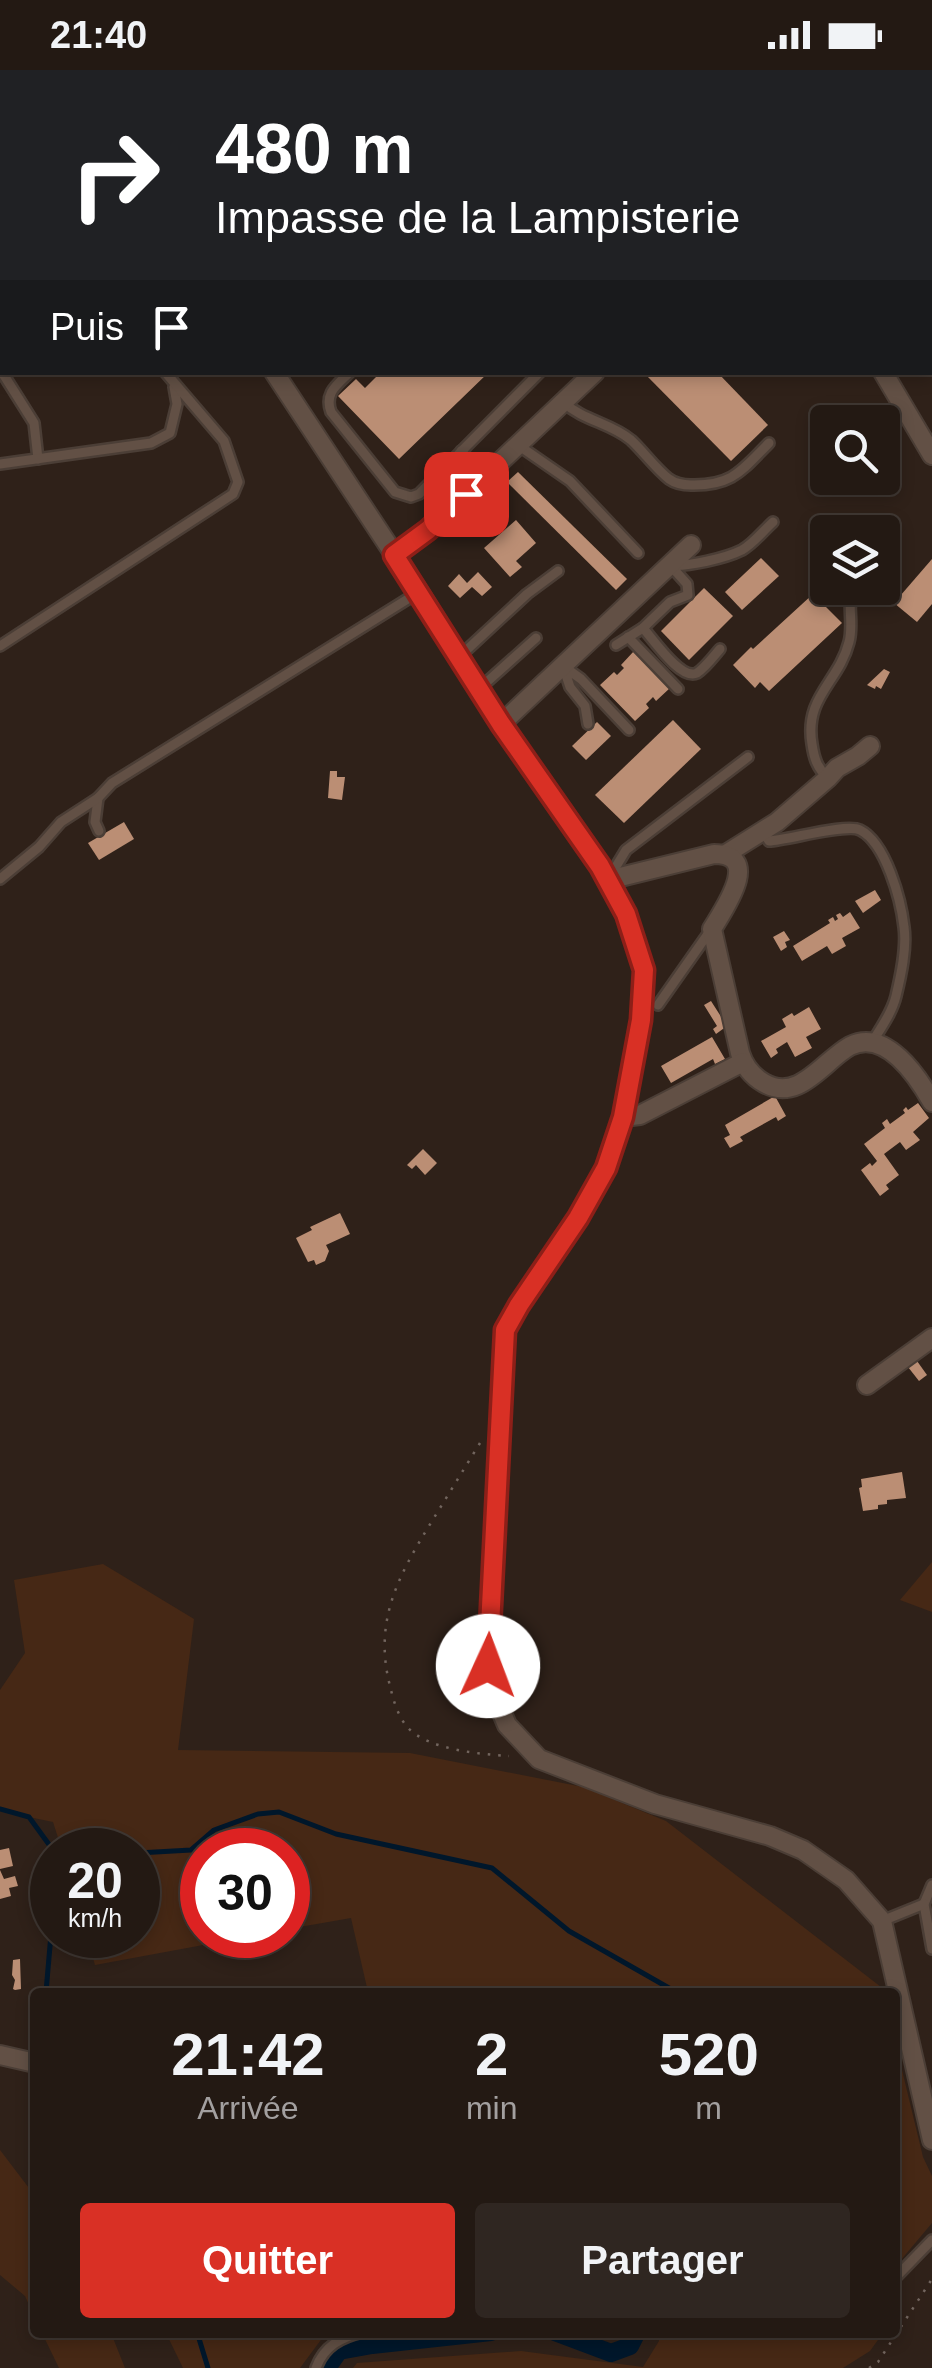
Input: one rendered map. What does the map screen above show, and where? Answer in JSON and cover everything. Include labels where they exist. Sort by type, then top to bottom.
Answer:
[{"type":"street","points":[[276,375],[501,724],[608,880],[626,914],[644,970],[641,1020],[623,1117],[606,1168],[505,1330],[488,1666],[494,1694],[507,1726],[539,1758],[655,1804],[770,1836],[803,1850],[846,1880],[882,1921],[897,1988]]},
{"type":"street","points":[[394,555],[428,530],[592,375]]},
{"type":"street","points":[[885,375],[932,454]]},
{"type":"street","points":[[501,724],[691,546]]},
{"type":"street","points":[[608,880],[726,854],[763,832],[837,768],[870,746]]},
{"type":"street","points":[[726,854],[734,859],[738,882],[712,929],[743,1062],[750,1072],[765,1084],[792,1088],[848,1047],[872,1044],[899,1056],[914,1071],[932,1102]]},
{"type":"street","points":[[623,1117],[640,1115],[743,1062]]},
{"type":"street","points":[[867,1385],[932,1338]]},
{"type":"street","points":[[900,2000],[932,2140]]},
{"type":"street","points":[[0,2055],[30,2062]]},
{"type":"lane","points":[[4,375],[34,424],[38,459]]},
{"type":"lane","points":[[0,646],[233,494],[238,482],[224,441],[167,375]]},
{"type":"lane","points":[[347,375],[328,397],[331,412],[395,492],[411,496],[419,494],[537,375]]},
{"type":"lane","points":[[0,464],[151,443],[170,433],[177,404],[174,385]]},
{"type":"lane","points":[[564,402],[579,415],[630,439],[669,479],[682,485],[729,480],[769,443]]},
{"type":"lane","points":[[518,445],[570,481],[638,553]]},
{"type":"lane","points":[[461,451],[485,476]]},
{"type":"lane","points":[[670,565],[694,564],[743,550],[772,522]]},
{"type":"lane","points":[[616,645],[643,628],[670,602],[688,595],[686,584],[670,565]]},
{"type":"lane","points":[[459,656],[558,571]]},
{"type":"lane","points":[[0,878],[39,847],[61,822],[98,798],[112,783],[419,592]]},
{"type":"lane","points":[[828,778],[816,762],[810,726],[812,711],[850,640],[849,605]]},
{"type":"lane","points":[[643,628],[680,670],[690,674],[720,650]]},
{"type":"lane","points":[[628,637],[678,689]]},
{"type":"lane","points":[[479,689],[536,638]]},
{"type":"lane","points":[[563,666],[570,687],[585,706],[588,724]]},
{"type":"lane","points":[[563,666],[581,679],[629,730]]},
{"type":"lane","points":[[608,880],[626,850],[748,758]]},
{"type":"lane","points":[[98,798],[95,822],[99,831]]},
{"type":"lane","points":[[763,832],[769,841],[842,828],[859,829],[885,860],[904,926],[904,945],[896,996],[872,1044]]},
{"type":"lane","points":[[658,1005],[712,929]]},
{"type":"lane","points":[[932,1885],[924,1904],[932,1949]]},
{"type":"lane","points":[[882,1921],[924,1904]]},
{"type":"lane","points":[[900,2273],[932,2240]]},
{"type":"lane","points":[[316,2368],[328,2347],[342,2338]]},
{"type":"path","points":[[480,1442],[405,1565],[391,1597],[384,1633],[386,1670],[394,1702],[408,1728],[440,1747],[539,1758]]},
{"type":"path","points":[[900,2328],[932,2279]]},
{"type":"path","points":[[869,2368],[878,2362],[894,2338]]},
{"type":"shaded area","points":[[932,1562],[932,1612],[900,1600]]},
{"type":"shaded area","points":[[103,1564],[194,1619],[178,1750],[410,1753],[583,1787],[666,1821],[881,1988],[367,1988],[351,1918],[310,1925],[310,1828],[180,1828],[180,1949],[160,1953],[160,1828],[55,1828],[53,1822],[0,1811],[0,1690],[25,1653],[14,1580]]},
{"type":"shaded area","points":[[93,1958],[133,1958],[95,1965]]},
{"type":"shaded area","points":[[900,2062],[923,2157],[932,2176],[932,2223],[900,2261]]},
{"type":"shaded area","points":[[0,2150],[30,2189],[30,2307],[25,2296],[0,2275]]},
{"type":"shaded area","points":[[44,2338],[113,2338],[125,2368],[59,2368]]},
{"type":"shaded area","points":[[168,2338],[322,2338],[300,2368],[183,2368]]},
{"type":"shaded area","points":[[659,2338],[879,2338],[870,2351],[843,2368],[353,2368],[357,2363],[521,2351],[643,2367]]},
{"type":"building","points":[[378,375],[486,375],[399,459],[338,396],[356,379],[365,388]]},
{"type":"building","points":[[646,375],[720,375],[768,425],[731,461]]},
{"type":"building","points":[[518,472],[627,579],[616,590],[507,482]]},
{"type":"building","points":[[516,520],[536,543],[516,561],[522,567],[510,577],[484,548]]},
{"type":"building","points":[[761,558],[779,576],[742,610],[725,592]]},
{"type":"building","points":[[932,559],[932,604],[917,622],[896,605],[900,605],[900,596]]},
{"type":"building","points":[[478,572],[492,587],[482,596],[472,587],[460,598],[448,586],[459,574],[467,583]]},
{"type":"building","points":[[704,588],[733,616],[689,660],[661,631]]},
{"type":"building","points":[[810,597],[810,605],[824,605],[842,623],[769,691],[760,682],[755,688],[733,665]]},
{"type":"building","points":[[634,651],[670,688],[656,701],[653,697],[646,704],[649,708],[635,721],[600,685],[624,668],[621,665]]},
{"type":"building","points":[[884,669],[890,672],[881,689],[867,685]]},
{"type":"building","points":[[673,720],[701,749],[624,823],[595,795]]},
{"type":"building","points":[[597,722],[611,736],[586,760],[572,746]]},
{"type":"building","points":[[330,771],[345,777],[342,800],[328,798]]},
{"type":"building","points":[[124,822],[134,839],[99,860],[88,843]]},
{"type":"building","points":[[875,890],[881,900],[863,913],[855,901]]},
{"type":"building","points":[[850,912],[860,928],[842,938],[846,946],[832,954],[827,946],[802,961],[793,946],[830,923],[828,920],[833,917],[838,919],[836,915],[840,913],[843,917]]},
{"type":"building","points":[[784,931],[790,940],[781,951],[773,937]]},
{"type":"building","points":[[711,1001],[727,1026],[716,1034],[713,1029],[717,1026],[704,1005]]},
{"type":"building","points":[[809,1007],[821,1029],[806,1037],[812,1048],[795,1057],[787,1042],[771,1058],[761,1041],[786,1027],[782,1019]]},
{"type":"building","points":[[712,1037],[725,1059],[715,1064],[713,1059],[671,1083],[661,1066]]},
{"type":"building","points":[[775,1096],[786,1116],[778,1121],[776,1117],[740,1137],[743,1141],[730,1148],[724,1138],[730,1135],[725,1125]]},
{"type":"building","points":[[918,1103],[929,1118],[913,1132],[920,1140],[906,1150],[900,1142],[884,1154],[899,1175],[880,1196],[861,1170],[877,1161],[864,1144],[885,1128],[882,1123],[887,1119],[890,1124],[905,1113],[906,1107],[908,1110]]},
{"type":"building","points":[[423,1149],[437,1163],[425,1175],[416,1165],[412,1169],[407,1165]]},
{"type":"building","points":[[340,1213],[350,1234],[326,1245],[329,1251],[325,1261],[316,1265],[314,1260],[308,1262],[296,1238]]},
{"type":"building","points":[[917,1361],[927,1375],[919,1381],[908,1367]]},
{"type":"building","points":[[902,1472],[906,1498],[887,1500],[878,1509],[863,1511],[861,1479]]},
{"type":"building","points":[[9,1848],[13,1866],[0,1869],[0,1850]]},
{"type":"building","points":[[0,1870],[4,1879],[15,1876],[18,1886],[9,1888],[11,1896],[0,1899]]},
{"type":"building","points":[[20,1959],[21,1989],[15,1990],[13,1960]]},
{"type":"waterway","points":[[0,1809],[29,1817],[37,1828]]},
{"type":"waterway","points":[[160,1852],[191,1850],[214,1830],[258,1814],[279,1812],[336,1834],[492,1868],[569,1931],[669,1988]]},
{"type":"waterway","points":[[46,1988],[49,1958]]},
{"type":"waterway","points":[[199,2338],[208,2368]]},
{"type":"waterway","points":[[327,2368],[339,2351],[436,2338]]},
{"type":"waterway","points":[[571,2338],[611,2353],[630,2346],[634,2338]]},
{"type":"route","points":[[466,494],[394,555],[501,724],[600,866],[626,914],[644,970],[641,1020],[623,1117],[606,1168],[505,1330],[488,1666]]}]
